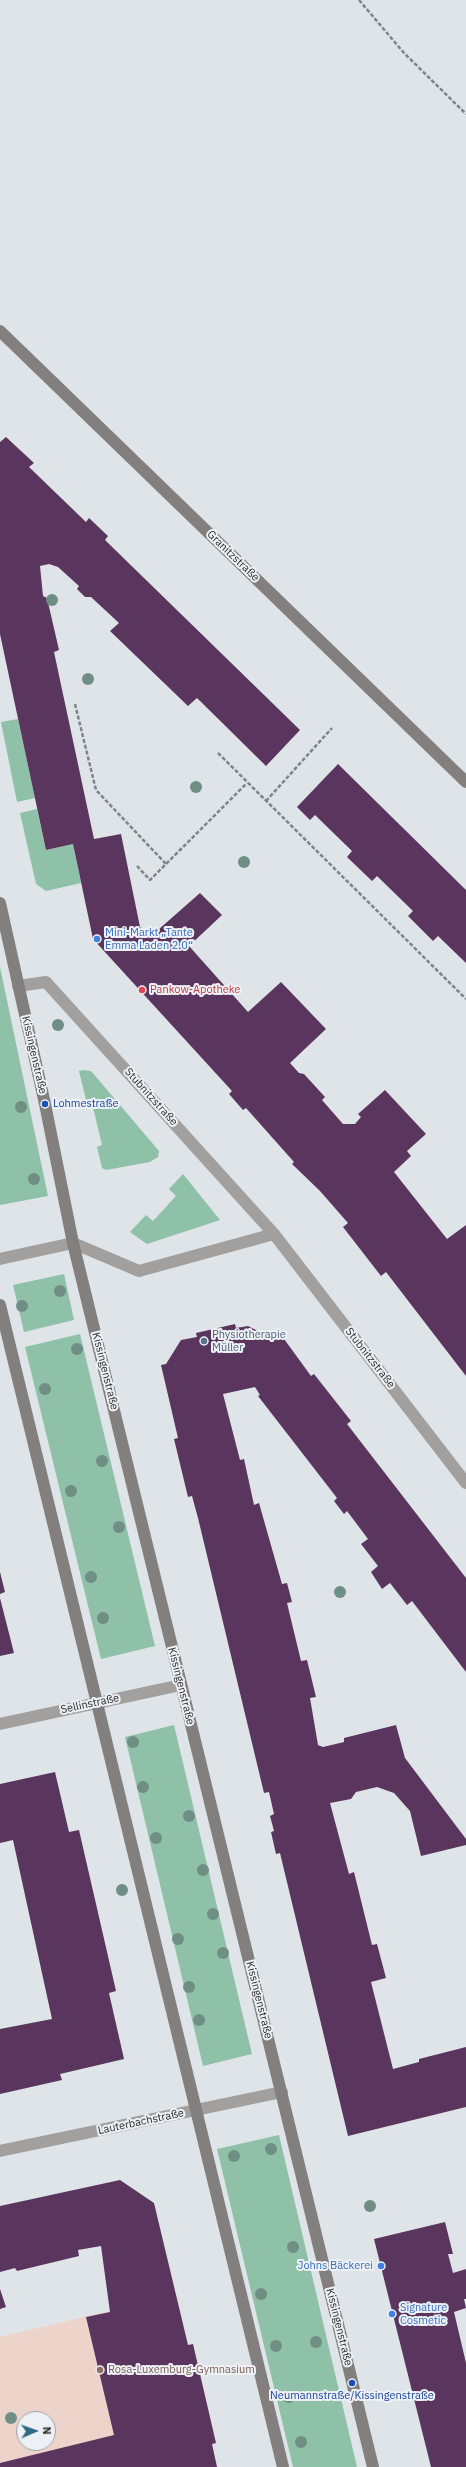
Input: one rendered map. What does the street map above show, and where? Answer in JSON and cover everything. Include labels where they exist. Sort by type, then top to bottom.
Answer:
[{"type":"street","name":"Granitzstraße","points":[[0,331],[466,782]]},
{"type":"street","name":"Kissingenstraße","points":[[0,903],[74,1243],[282,2092],[372,2467]]},
{"type":"street","name":"Stubnitzstraße","points":[[18,986],[46,982],[274,1234],[466,1483]]},
{"type":"street","points":[[0,1259],[74,1243],[139,1271],[274,1234]]},
{"type":"street","points":[[0,1305],[283,2467]]},
{"type":"street","name":"Sellinstraße","points":[[0,1724],[181,1684]]},
{"type":"street","name":"Lauterbachstraße","points":[[0,2151],[282,2092]]},
{"type":"path","points":[[359,0],[404,53],[466,114]]},
{"type":"path","points":[[75,704],[96,790],[166,864]]},
{"type":"path","points":[[266,801],[332,728]]},
{"type":"path","points":[[218,753],[466,999]]},
{"type":"path","points":[[137,866],[150,880],[247,782]]},
{"type":"shaded area","name":"Rosa-Luxemburg-Gymnasium","points":[[177,2295],[188,2345],[193,2344],[216,2443],[212,2444],[217,2467],[0,2467],[0,2337]]},
{"type":"green space","points":[[18,719],[35,798],[17,802],[1,722]]},
{"type":"green space","points":[[37,809],[46,850],[73,844],[81,883],[46,891],[36,884],[20,813]]},
{"type":"green space","points":[[0,967],[48,1196],[0,1205]]},
{"type":"green space","points":[[79,1071],[91,1071],[159,1151],[158,1157],[150,1162],[106,1170],[102,1168],[97,1147],[102,1145],[91,1099],[86,1100]]},
{"type":"green space","points":[[183,1174],[220,1220],[147,1244],[130,1232],[146,1215],[153,1221],[176,1196],[169,1189]]},
{"type":"green space","points":[[64,1274],[74,1320],[24,1332],[13,1285]]},
{"type":"green space","points":[[80,1334],[155,1646],[101,1659],[25,1347]]},
{"type":"green space","points":[[174,1725],[252,2054],[203,2066],[125,1737]]},
{"type":"green space","points":[[279,2135],[357,2467],[293,2467],[217,2149]]},
{"type":"building","points":[[6,437],[34,463],[29,467],[86,522],[89,518],[108,536],[105,540],[300,730],[266,766],[197,698],[188,706],[110,631],[119,623],[91,597],[85,597],[77,589],[79,586],[58,567],[49,564],[40,566],[43,596],[47,598],[59,650],[54,652],[94,839],[121,834],[140,927],[150,937],[200,893],[222,915],[189,946],[248,1012],[281,982],[326,1029],[290,1063],[299,1073],[304,1074],[325,1097],[322,1100],[343,1124],[355,1124],[361,1117],[358,1114],[385,1090],[426,1134],[407,1151],[411,1156],[394,1172],[447,1239],[466,1225],[466,1376],[386,1272],[381,1276],[343,1227],[348,1223],[320,1191],[292,1164],[294,1162],[246,1108],[243,1110],[229,1094],[232,1091],[93,939],[73,844],[46,850],[0,634],[0,442]]},
{"type":"building","points":[[338,764],[466,890],[466,963],[438,936],[433,941],[408,916],[413,911],[377,876],[372,881],[347,857],[352,851],[315,815],[310,820],[297,807]]},
{"type":"building","points":[[235,1324],[236,1328],[248,1326],[260,1332],[269,1331],[276,1335],[279,1332],[311,1376],[314,1374],[351,1421],[347,1424],[466,1578],[466,1672],[412,1601],[407,1605],[390,1583],[382,1589],[371,1572],[378,1566],[361,1544],[368,1539],[347,1511],[344,1514],[334,1501],[337,1498],[258,1396],[260,1395],[255,1387],[223,1394],[240,1460],[244,1459],[254,1505],[259,1503],[282,1584],[287,1583],[292,1602],[287,1603],[301,1661],[307,1660],[316,1697],[310,1698],[318,1745],[323,1747],[344,1742],[344,1738],[396,1725],[405,1758],[466,1839],[466,1845],[421,1856],[410,1811],[394,1793],[377,1787],[356,1792],[351,1799],[330,1803],[349,1874],[354,1872],[372,1945],[377,1944],[386,1978],[371,1982],[393,2069],[419,2062],[419,2059],[466,2047],[466,2107],[348,2136],[280,1853],[276,1854],[271,1832],[274,1831],[270,1816],[274,1814],[269,1792],[264,1793],[198,1518],[192,1496],[188,1497],[174,1439],[178,1438],[161,1365],[166,1364],[181,1340],[197,1337],[196,1333]]},
{"type":"building","points":[[0,1572],[5,1592],[0,1594]]},
{"type":"building","points":[[0,1598],[14,1653],[0,1656]]},
{"type":"building","points":[[55,1772],[69,1832],[79,1830],[116,1991],[109,1993],[124,2059],[60,2074],[62,2080],[0,2094],[0,2029],[52,2019],[13,1840],[0,1843],[0,1784]]},
{"type":"building","points":[[120,2180],[154,2203],[188,2345],[193,2344],[216,2443],[212,2444],[217,2467],[0,2467],[0,2463],[49,2451],[56,2451],[56,2449],[114,2435],[86,2317],[110,2312],[101,2246],[78,2250],[79,2256],[17,2271],[15,2268],[0,2272],[0,2206]]},
{"type":"building","points":[[445,2222],[453,2254],[448,2254],[453,2273],[466,2269],[466,2299],[464,2299],[466,2308],[454,2312],[466,2363],[466,2467],[431,2467],[374,2239]]},
{"type":"building","points":[[0,2289],[6,2307],[0,2309]]},
{"type":"place","name":"Mini-Markt „Tante Emma Laden 2.0“","points":[[97,939]]},
{"type":"place","name":"Pankow-Apotheke","points":[[142,990]]},
{"type":"place","name":"Lohmestraße","points":[[45,1104]]},
{"type":"place","name":"Physiotherapie Müller","points":[[204,1341]]},
{"type":"place","name":"Johns Bäckerei","points":[[381,2266]]},
{"type":"place","name":"Signature Cosmetic","points":[[392,2314]]},
{"type":"place","name":"Rosa-Luxemburg-Gymnasium","points":[[100,2370]]},
{"type":"place","name":"Neumannstraße/Kissingenstraße","points":[[352,2383]]}]
